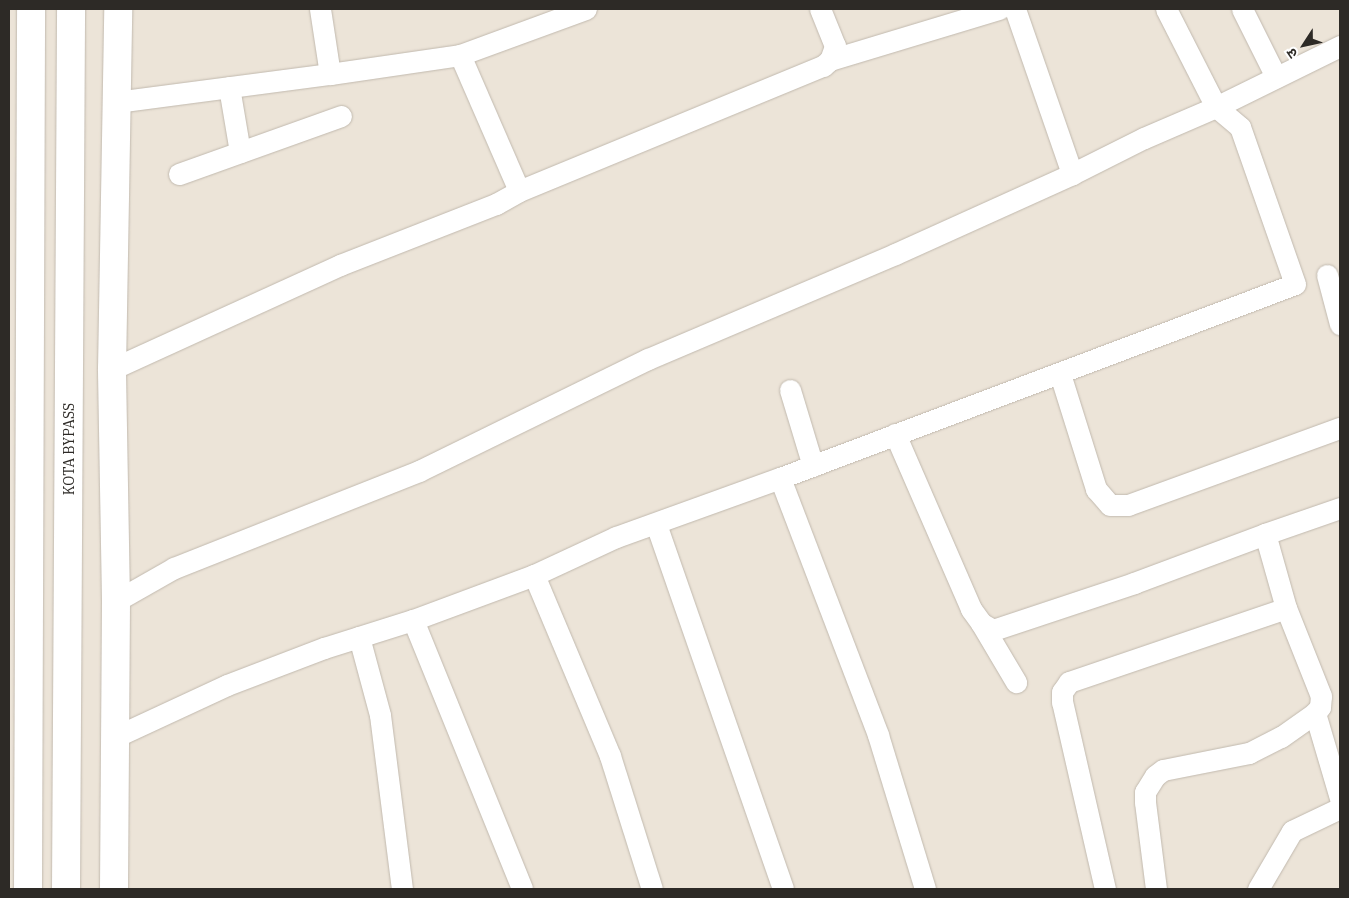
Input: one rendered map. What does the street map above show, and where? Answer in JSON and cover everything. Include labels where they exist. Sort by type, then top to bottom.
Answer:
[{"type":"main road","points":[[28,889],[31,9]]},
{"type":"main road","name":"KOTA BYPASS","points":[[66,889],[71,9]]},
{"type":"main road","points":[[114,889],[116,601],[112,369],[118,9]]},
{"type":"street","points":[[320,9],[330,74]]},
{"type":"street","points":[[116,102],[460,55],[586,9]]},
{"type":"street","points":[[820,9],[835,46],[830,60]]},
{"type":"street","points":[[112,369],[340,265],[496,204],[519,191],[814,70],[830,60],[999,9]]},
{"type":"street","points":[[1015,9],[1072,174]]},
{"type":"street","points":[[1166,9],[1216,107],[1240,127],[1295,284]]},
{"type":"street","points":[[1242,9],[1276,77]]},
{"type":"street","points":[[116,601],[174,568],[419,471],[648,360],[895,254],[1072,174],[1144,138],[1216,107],[1340,46]]},
{"type":"street","points":[[460,55],[519,191]]},
{"type":"street","points":[[229,87],[240,152]]},
{"type":"street","points":[[179,174],[341,116]]},
{"type":"street","points":[[115,737],[227,685],[359,637],[413,620],[534,575],[616,537],[656,524],[1060,374],[1295,284],[1334,273],[1340,324]]},
{"type":"street","points":[[1060,374],[1096,489],[1110,505],[1128,506],[1340,428]]},
{"type":"street","points":[[790,390],[813,466]]},
{"type":"street","points":[[895,434],[971,609],[1016,682]]},
{"type":"street","points":[[780,478],[878,735],[925,889]]},
{"type":"street","points":[[980,623],[994,630],[1134,583],[1340,508]]},
{"type":"street","points":[[656,524],[783,889]]},
{"type":"street","points":[[1156,889],[1145,802],[1145,792],[1155,776],[1163,770],[1249,753],[1281,738],[1315,713],[1320,707],[1321,696],[1286,608],[1265,534]]},
{"type":"street","points":[[534,575],[610,756],[652,889]]},
{"type":"street","points":[[1105,889],[1062,702],[1062,692],[1069,682],[1286,608]]},
{"type":"street","points":[[413,620],[522,889]]},
{"type":"street","points":[[359,637],[380,715],[402,889]]},
{"type":"street","points":[[1315,713],[1340,798]]},
{"type":"street","points":[[1258,889],[1292,831],[1340,808]]}]
